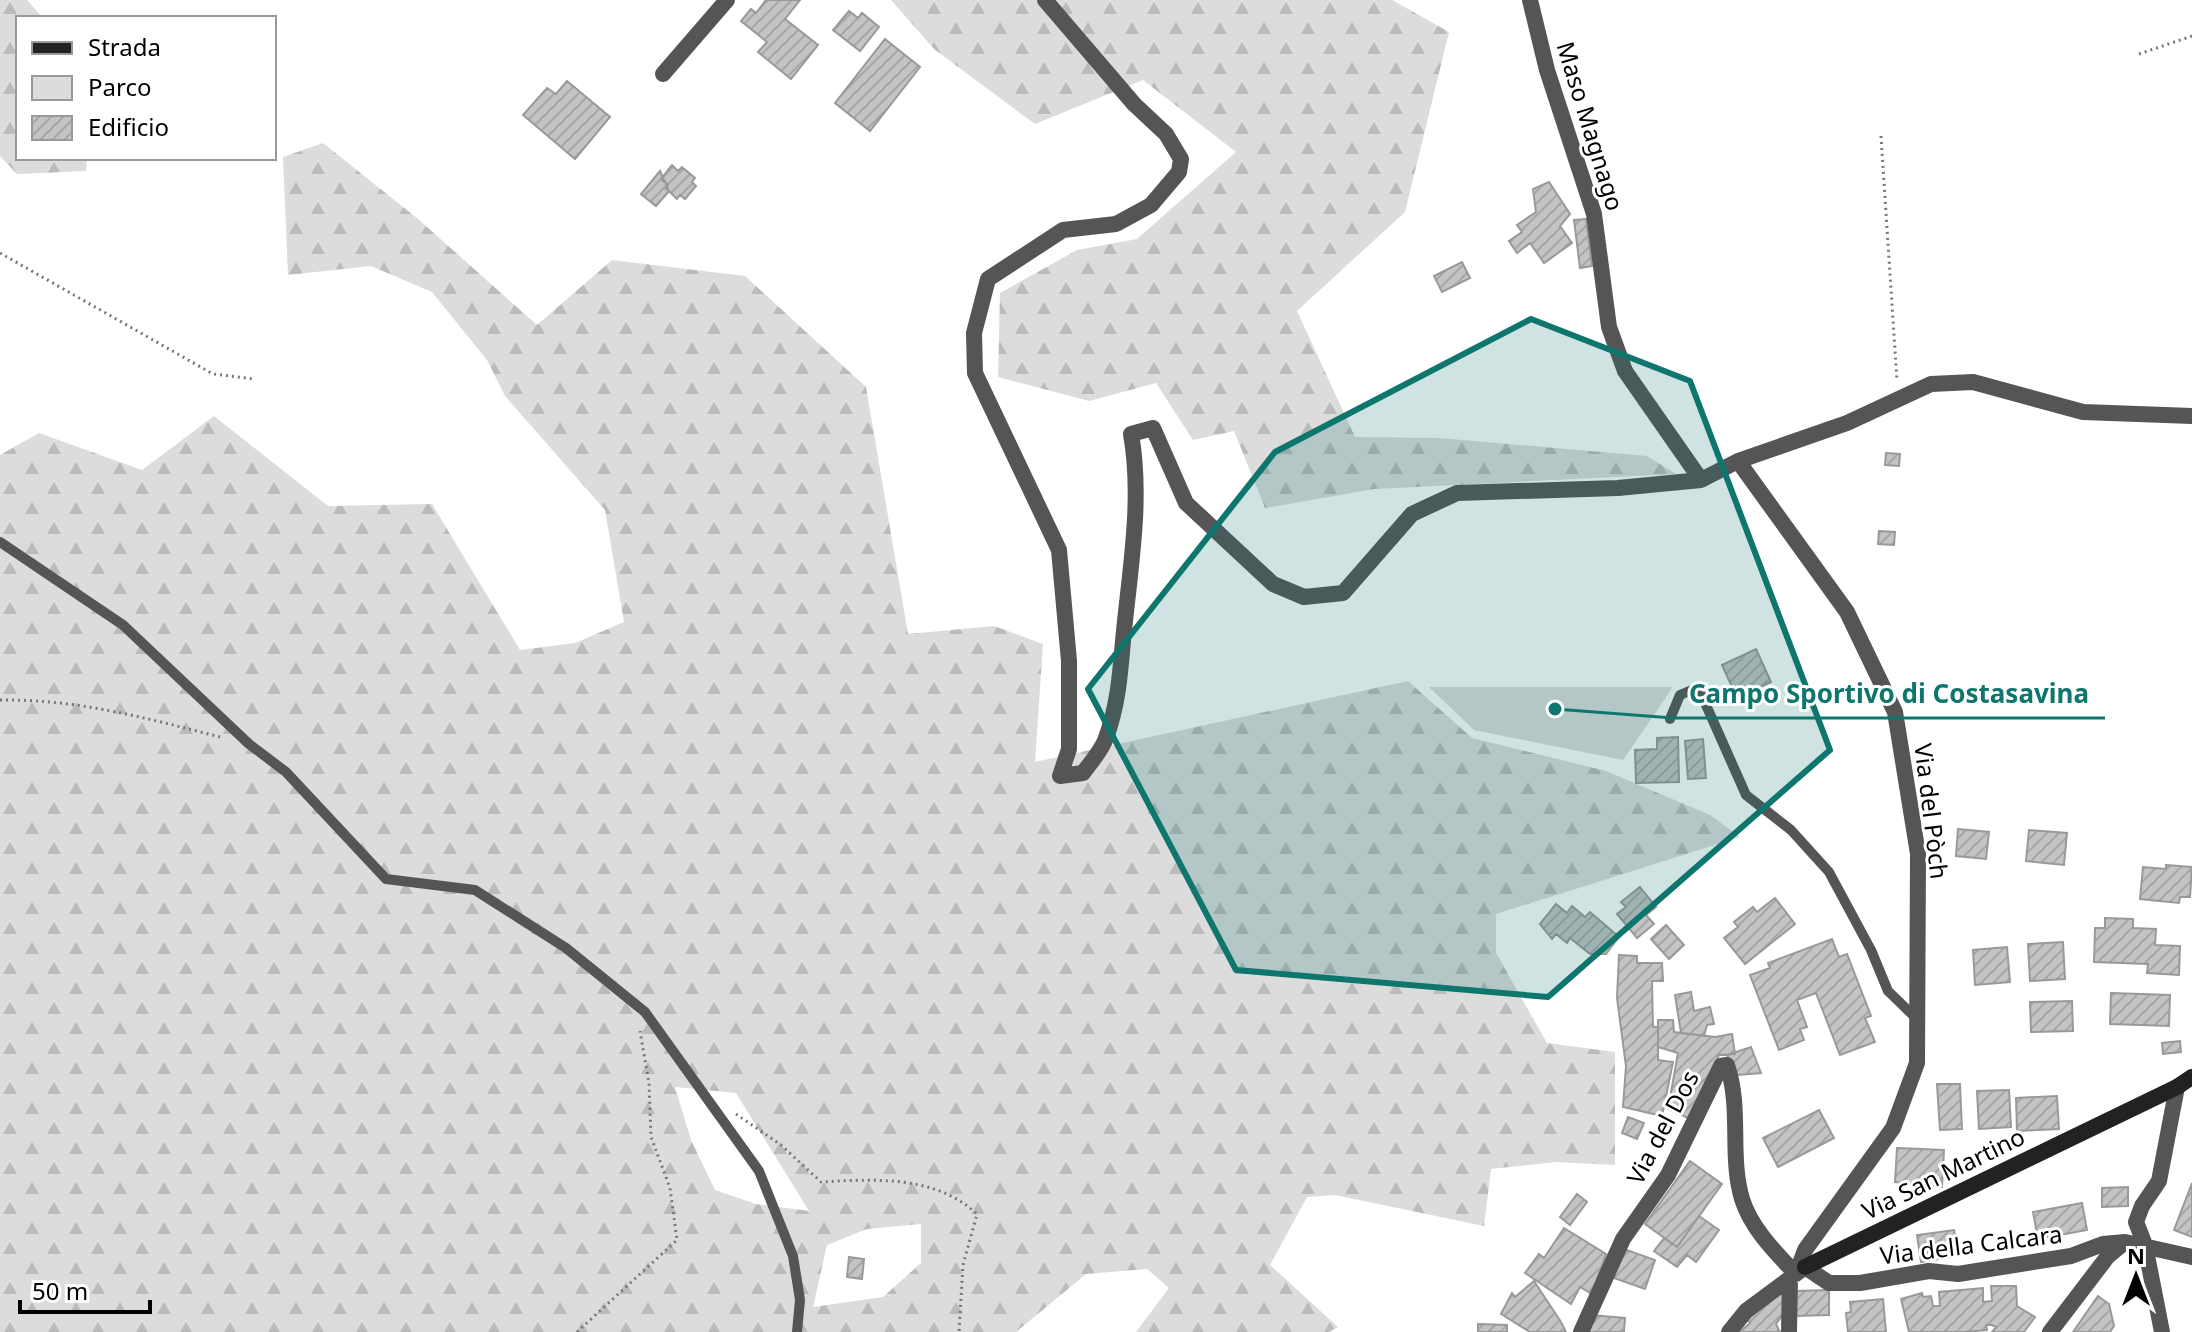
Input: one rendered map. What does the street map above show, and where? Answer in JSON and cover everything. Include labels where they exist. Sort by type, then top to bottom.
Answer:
[{"type":"street","points":[[663,74],[727,0]]},
{"type":"street","points":[[1045,0],[1134,104],[1166,134],[1181,159],[1179,172],[1151,205],[1116,224],[1063,230],[988,279],[974,333],[975,373],[1059,550],[1069,661],[1069,749],[1060,776],[1083,773],[1106,741],[1121,685],[1123,640],[1132,584],[1135,458],[1131,434],[1153,428],[1186,503],[1273,584],[1304,597],[1343,593],[1369,567],[1412,514],[1457,493],[1618,488],[1701,480],[1738,461],[1847,423],[1931,384],[1973,382],[2083,412],[2192,416]]},
{"type":"street","name":"Maso Magnago","points":[[1530,0],[1547,70],[1594,214],[1609,327],[1625,371],[1701,480]]},
{"type":"street","name":"Via del Pòch","points":[[1738,461],[1847,612],[1895,712],[1918,854],[1917,1063],[1893,1128],[1805,1250],[1797,1273]]},
{"type":"street","name":"Via del Dos","points":[[1581,1332],[1623,1239],[1668,1175],[1721,1066],[1727,1065],[1735,1088],[1737,1173],[1743,1202],[1767,1243],[1797,1273]]},
{"type":"street","name":"Via San Martino","points":[[1729,1332],[1746,1311],[1797,1273],[2192,1077]]},
{"type":"street","points":[[2162,1332],[2145,1245],[2136,1222],[2142,1206],[2159,1181],[2177,1087]]},
{"type":"street","points":[[2050,1332],[2108,1256],[2125,1242]]},
{"type":"street","name":"Via della Calcara","points":[[1797,1273],[1829,1283],[1860,1283],[1929,1271],[1958,1274],[2071,1256],[2103,1244],[2125,1242],[2189,1256]]},
{"type":"street","points":[[2189,1256],[2192,1271]]},
{"type":"street","points":[[1789,1332],[1797,1273]]},
{"type":"lane","points":[[0,542],[123,625],[249,744],[286,772],[386,879],[475,890],[566,948],[645,1012],[759,1171],[793,1256],[800,1300],[797,1332]]},
{"type":"lane","points":[[1670,719],[1680,695],[1694,689],[1702,696],[1746,795],[1791,830],[1829,872],[1871,950],[1888,991],[1918,1020]]},
{"type":"path","points":[[2139,54],[2192,36]]},
{"type":"path","points":[[1881,136],[1898,397]]},
{"type":"path","points":[[0,253],[213,374],[254,379]]},
{"type":"path","points":[[0,700],[50,700],[113,709],[249,744]]},
{"type":"path","points":[[577,1332],[677,1240],[670,1188],[651,1137],[649,1083],[635,1004]]},
{"type":"path","points":[[711,1102],[781,1145],[821,1182],[894,1178],[961,1199],[977,1214],[963,1265],[959,1332]]},
{"type":"highlighted area","points":[[1531,319],[1690,381],[1830,750],[1548,997],[1236,970],[1088,689],[1275,452]]},
{"type":"green space","points":[[0,0],[27,0],[41,16],[16,16],[16,160],[87,160],[86,171],[17,174],[0,156]]},
{"type":"green space","points":[[891,0],[1392,0],[1449,32],[1405,212],[1297,311],[1355,437],[1439,438],[1647,456],[1676,474],[1374,489],[1265,508],[1234,431],[1193,440],[1156,383],[1089,401],[998,377],[1000,293],[1077,250],[1137,239],[1236,152],[1143,80],[1035,124],[934,49]]},
{"type":"green space","points":[[323,143],[418,219],[537,325],[612,260],[745,276],[866,387],[908,634],[994,626],[1043,644],[1035,762],[1408,681],[1472,738],[1606,771],[1710,815],[1740,837],[1496,914],[1496,953],[1547,1043],[1615,1052],[1615,1165],[1556,1162],[1491,1169],[1484,1226],[1335,1195],[1307,1197],[1270,1265],[1338,1327],[1329,1332],[1136,1332],[1169,1288],[1147,1269],[1086,1274],[1016,1332],[0,1332],[0,455],[39,433],[142,470],[214,416],[328,506],[432,504],[520,650],[575,643],[624,622],[605,510],[505,396],[487,360],[432,292],[371,266],[288,275],[283,157]],"holes":[[[675,1087],[736,1093],[809,1211],[756,1204],[715,1190],[691,1140]],[[921,1224],[921,1263],[883,1297],[813,1307],[827,1245],[867,1229]]]},
{"type":"green space","points":[[1429,687],[1673,687],[1623,760],[1474,730]]},
{"type":"building","points":[[766,0],[800,0],[785,19],[818,45],[791,79],[758,52],[767,42],[741,21],[751,9],[756,13]]},
{"type":"building","points":[[849,11],[858,18],[862,13],[879,27],[860,51],[833,30]]},
{"type":"building","points":[[885,39],[920,67],[870,131],[835,103]]},
{"type":"building","points":[[567,81],[610,117],[575,159],[523,115],[547,88],[556,94]]},
{"type":"building","points":[[672,165],[678,171],[682,167],[695,178],[692,182],[696,186],[685,199],[680,195],[677,199],[665,188],[668,185],[661,179]]},
{"type":"building","points":[[660,171],[669,191],[656,206],[641,194]]},
{"type":"building","points":[[1549,182],[1570,214],[1560,226],[1572,243],[1544,263],[1530,243],[1517,253],[1509,241],[1522,232],[1517,225],[1536,212],[1533,189]]},
{"type":"building","points":[[1586,219],[1592,266],[1580,268],[1574,220]]},
{"type":"building","points":[[1462,262],[1470,278],[1442,292],[1434,276]]},
{"type":"building","points":[[1886,453],[1900,454],[1899,466],[1885,465]]},
{"type":"building","points":[[1879,531],[1895,532],[1894,545],[1878,544]]},
{"type":"building","points":[[1756,649],[1771,682],[1737,698],[1722,665]]},
{"type":"building","points":[[1678,737],[1679,782],[1636,783],[1635,750],[1657,749],[1657,738]]},
{"type":"building","points":[[1703,739],[1706,778],[1688,779],[1685,741]]},
{"type":"building","points":[[1958,829],[1989,832],[1986,859],[1956,856]]},
{"type":"building","points":[[2029,830],[2067,833],[2064,865],[2026,861]]},
{"type":"building","points":[[2166,865],[2192,867],[2190,897],[2180,897],[2179,903],[2140,899],[2143,867],[2166,869]]},
{"type":"building","points":[[1640,887],[1656,907],[1646,915],[1654,924],[1637,938],[1617,914],[1626,907],[1621,902]]},
{"type":"building","points":[[1775,898],[1795,924],[1745,964],[1724,938],[1738,927],[1734,922],[1753,907],[1757,912]]},
{"type":"building","points":[[1556,904],[1567,913],[1572,906],[1585,917],[1590,912],[1619,937],[1606,954],[1590,954],[1570,938],[1567,943],[1556,934],[1552,939],[1540,924]]},
{"type":"building","points":[[2105,918],[2133,919],[2133,928],[2156,929],[2155,945],[2180,946],[2179,975],[2147,973],[2148,964],[2094,962],[2095,928],[2105,928]]},
{"type":"building","points":[[1666,925],[1684,945],[1669,959],[1651,939]]},
{"type":"building","points":[[1832,939],[1839,957],[1847,954],[1871,1016],[1865,1018],[1875,1042],[1840,1055],[1816,993],[1797,1000],[1807,1027],[1800,1029],[1804,1040],[1779,1050],[1750,975],[1770,968],[1768,963]]},
{"type":"building","points":[[2063,942],[2065,979],[2030,981],[2028,944]]},
{"type":"building","points":[[2007,947],[2010,982],[1975,985],[1973,950]]},
{"type":"building","points":[[1619,955],[1637,956],[1637,963],[1662,963],[1663,981],[1652,981],[1653,1027],[1658,1027],[1658,1060],[1673,1062],[1662,1116],[1623,1107],[1626,1066],[1617,998]]},
{"type":"building","points":[[1691,992],[1694,1011],[1710,1007],[1714,1024],[1707,1025],[1704,1036],[1681,1033],[1675,995]]},
{"type":"building","points":[[2111,993],[2170,995],[2169,1026],[2110,1024]]},
{"type":"building","points":[[2072,1001],[2073,1031],[2031,1032],[2030,1002]]},
{"type":"building","points":[[1658,1020],[1673,1020],[1674,1032],[1715,1037],[1732,1034],[1735,1054],[1719,1055],[1690,1119],[1668,1109],[1678,1053],[1658,1047]]},
{"type":"building","points":[[2180,1041],[2181,1052],[2163,1054],[2162,1043]]},
{"type":"building","points":[[1751,1047],[1761,1073],[1737,1075],[1727,1055]]},
{"type":"building","points":[[1937,1084],[1960,1084],[1962,1129],[1940,1130]]},
{"type":"building","points":[[2009,1090],[2011,1127],[1979,1129],[1977,1091]]},
{"type":"building","points":[[2057,1096],[2059,1129],[2017,1131],[2016,1098]]},
{"type":"building","points":[[1819,1110],[1834,1138],[1778,1167],[1763,1138]]},
{"type":"building","points":[[1628,1117],[1644,1123],[1637,1139],[1622,1133]]},
{"type":"building","points":[[1897,1148],[1944,1150],[1942,1187],[1895,1182]]},
{"type":"building","points":[[1690,1161],[1722,1184],[1677,1247],[1645,1224]]},
{"type":"building","points":[[2192,1183],[2192,1237],[2174,1230]]},
{"type":"building","points":[[2128,1187],[2128,1206],[2102,1207],[2102,1188]]},
{"type":"building","points":[[1577,1194],[1587,1202],[1570,1225],[1560,1217]]},
{"type":"building","points":[[2082,1203],[2087,1230],[2038,1239],[2033,1212]]},
{"type":"building","points":[[1699,1216],[1719,1230],[1696,1262],[1687,1255],[1677,1267],[1654,1251],[1664,1238],[1677,1247]]},
{"type":"building","points":[[1564,1228],[1606,1254],[1592,1294],[1580,1287],[1571,1304],[1525,1273],[1539,1254],[1544,1258]]},
{"type":"building","points":[[1954,1230],[1958,1256],[1921,1262],[1917,1235]]},
{"type":"building","points":[[1621,1248],[1655,1260],[1645,1289],[1611,1277]]},
{"type":"building","points":[[849,1257],[864,1259],[862,1279],[847,1277]]},
{"type":"building","points":[[1534,1281],[1566,1332],[1530,1332],[1501,1314],[1512,1293],[1515,1297]]},
{"type":"building","points":[[1991,1286],[2016,1286],[2017,1306],[2035,1317],[2024,1332],[1992,1332],[1996,1327],[1986,1325],[1987,1330],[1909,1332],[1901,1299],[1922,1293],[1923,1297],[1931,1296],[1933,1306],[1940,1306],[1939,1292],[1983,1288],[1983,1302],[1992,1301]]},
{"type":"building","points":[[1829,1290],[1829,1315],[1796,1316],[1796,1291]]},
{"type":"building","points":[[1781,1291],[1787,1309],[1776,1324],[1780,1332],[1740,1332],[1750,1323],[1747,1319]]},
{"type":"building","points":[[2098,1296],[2109,1304],[2114,1326],[2110,1332],[2073,1332]]},
{"type":"building","points":[[1883,1299],[1886,1332],[1848,1332],[1846,1313],[1851,1312],[1850,1302]]},
{"type":"building","points":[[1590,1315],[1625,1318],[1624,1332],[1588,1332]]},
{"type":"building","points":[[1478,1324],[1507,1325],[1507,1332],[1478,1332]]},
{"type":"place","name":"Campo Sportivo di Costasavina","points":[[1555,709]]}]
